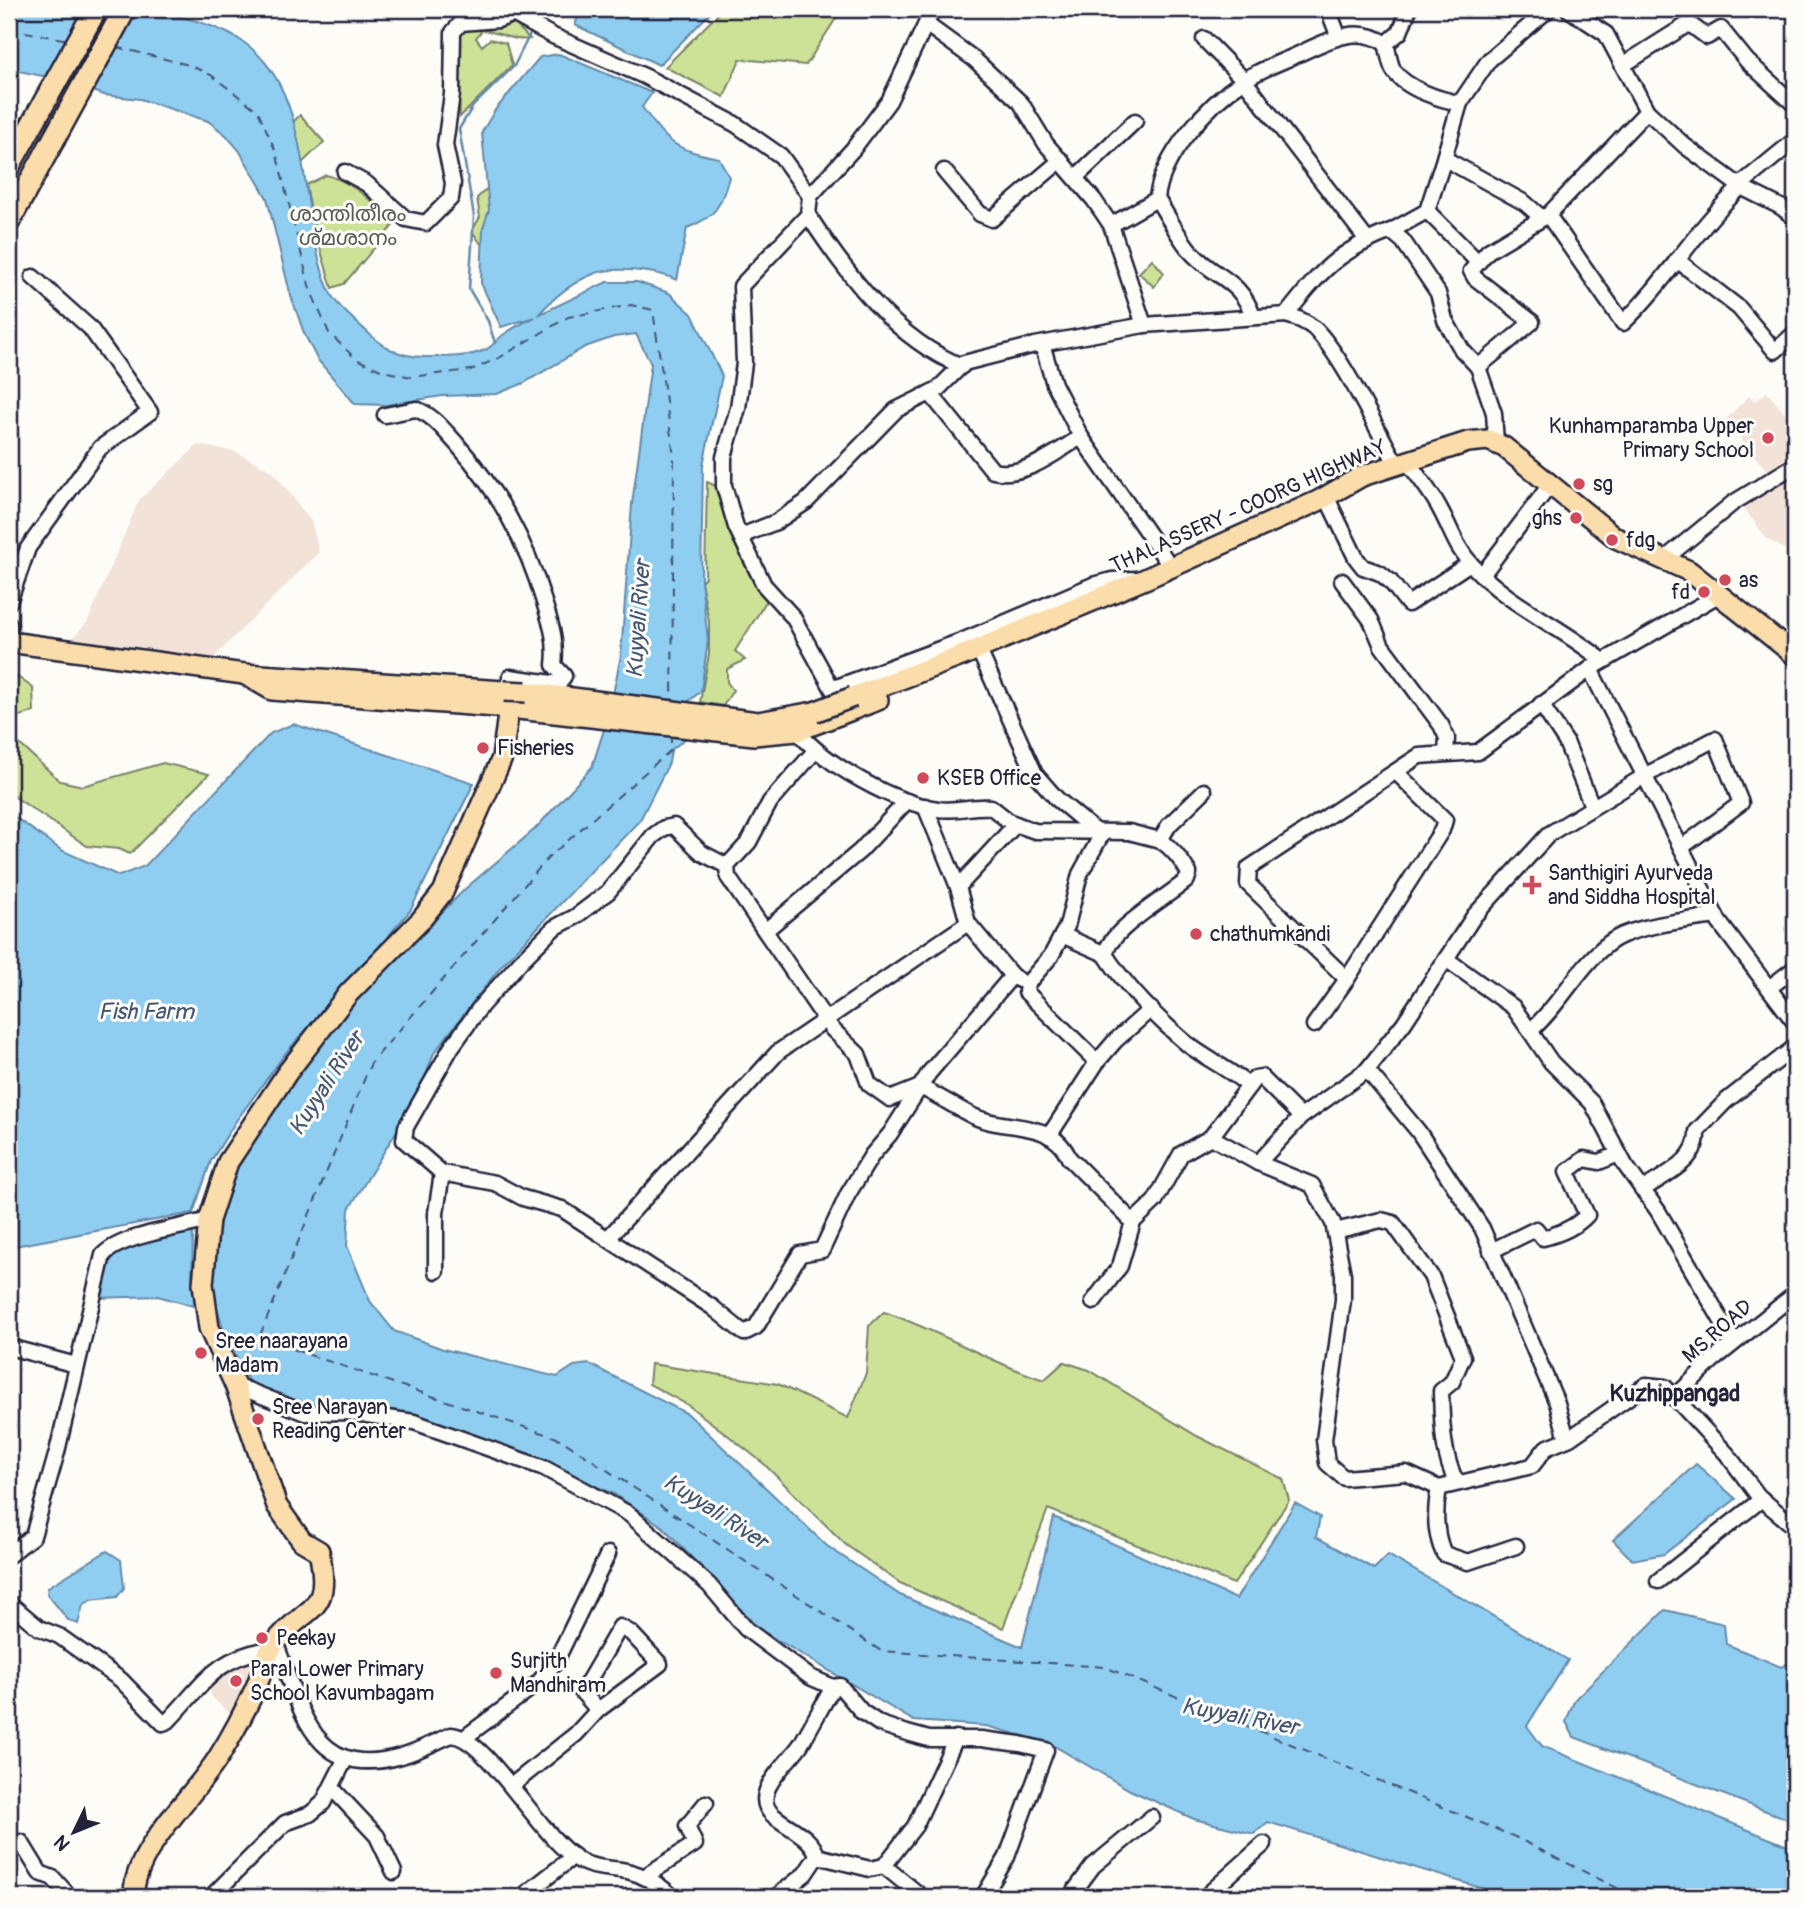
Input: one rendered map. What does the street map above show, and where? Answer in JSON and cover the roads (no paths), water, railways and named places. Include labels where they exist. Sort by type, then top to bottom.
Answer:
[{"type":"highway","points":[[9,166],[96,9]]},
{"type":"highway","points":[[9,221],[125,9]]},
{"type":"main road","name":"THALASSERY - COORG HIGHWAY","points":[[507,699],[526,692],[758,722],[849,705],[1145,579],[1326,496],[1363,476],[1468,442],[1496,443]]},
{"type":"main road","points":[[1496,443],[1622,542],[1665,558],[1720,594],[1795,655]]},
{"type":"main road","points":[[9,642],[244,674],[507,699],[601,720],[754,735],[797,731],[849,705],[982,657],[1083,614],[1104,595]]},
{"type":"main road","points":[[134,1897],[140,1870],[149,1850],[219,1757],[256,1688],[273,1646],[311,1612],[325,1584],[319,1551],[302,1541],[277,1506],[235,1385],[209,1328],[203,1306],[209,1220],[228,1161],[287,1073],[348,994],[421,920],[443,892],[502,758],[507,699]]},
{"type":"street","points":[[849,705],[834,688],[793,617],[764,585],[741,536],[724,486],[724,457],[738,408],[744,363],[741,286],[808,215],[810,196],[853,149],[889,101],[933,9]]},
{"type":"street","points":[[1328,9],[1338,35]]},
{"type":"street","points":[[1386,44],[1400,32],[1409,9]]},
{"type":"street","points":[[1286,316],[1322,269],[1367,240],[1391,231],[1427,211],[1460,103],[1489,60],[1549,9]]},
{"type":"street","points":[[1569,9],[1606,34],[1647,111],[1685,146],[1740,187],[1781,207],[1795,218]]},
{"type":"street","points":[[345,172],[366,184],[406,219],[426,223],[439,213],[451,198],[453,183],[445,145],[452,94],[453,32],[461,23],[498,20],[512,13],[543,31],[644,76],[735,124],[781,156],[810,196]]},
{"type":"street","points":[[926,24],[974,59],[1021,103],[1046,144],[1076,177],[1111,225],[1144,325]]},
{"type":"street","points":[[1623,65],[1685,26],[1691,25],[1707,37],[1721,29],[1748,61],[1795,105]]},
{"type":"street","points":[[1253,316],[1244,295],[1236,286],[1186,246],[1157,199],[1166,163],[1213,105],[1244,80],[1338,35],[1377,37],[1386,44],[1393,70],[1402,79],[1441,100],[1460,103]]},
{"type":"street","points":[[1204,39],[1244,80],[1367,240]]},
{"type":"street","points":[[1478,367],[1532,322],[1475,278],[1471,271],[1477,261],[1545,217],[1647,111]]},
{"type":"street","points":[[1076,177],[1135,121]]},
{"type":"street","points":[[1442,165],[1447,160],[1545,217],[1623,323],[1657,287],[1710,220],[1714,211],[1795,140]]},
{"type":"street","points":[[944,171],[980,214],[992,219],[1061,160]]},
{"type":"street","points":[[1111,225],[1157,199]]},
{"type":"street","points":[[1427,211],[1477,261]]},
{"type":"street","points":[[808,215],[831,251],[894,323],[942,359],[961,366]]},
{"type":"street","points":[[1391,231],[1403,241],[1438,293],[1445,320],[1462,350],[1478,367],[1494,413],[1496,443]]},
{"type":"street","points":[[1676,260],[1739,309],[1775,351],[1795,333]]},
{"type":"street","points":[[9,602],[29,548],[100,448],[150,412],[90,328],[33,277]]},
{"type":"street","points":[[741,536],[776,522],[798,509],[897,410],[930,393],[961,366],[1042,344],[1144,325],[1253,316],[1301,319],[1315,329],[1335,356],[1401,462],[1440,509],[1455,543],[1470,563],[1508,599],[1576,638],[1596,665],[1646,775],[1716,916],[1795,1023]]},
{"type":"street","points":[[1042,344],[1054,384],[1081,437],[1171,566]]},
{"type":"street","points":[[930,393],[993,471],[1006,474],[1024,470],[1081,437]]},
{"type":"street","points":[[385,415],[416,409],[440,424],[486,478],[519,534],[539,585],[557,644],[554,665],[564,676],[559,684],[510,677],[507,699]]},
{"type":"street","points":[[1665,558],[1732,503],[1795,465]]},
{"type":"street","points":[[1482,575],[1550,485]]},
{"type":"street","points":[[1326,496],[1356,558],[1363,567],[1380,573],[1390,581],[1408,604],[1470,563]]},
{"type":"street","points":[[834,688],[964,640],[1093,585],[1112,580],[1145,579]]},
{"type":"street","points":[[1342,581],[1371,620],[1382,646],[1441,725],[1447,738],[1446,753]]},
{"type":"street","points":[[1347,979],[1248,884],[1249,868],[1419,756],[1478,752],[1596,665],[1720,594]]},
{"type":"street","points":[[9,624],[9,642]]},
{"type":"street","points":[[982,657],[1035,774],[1057,799],[1098,832]]},
{"type":"street","points":[[1541,704],[1566,742],[1592,806]]},
{"type":"street","points":[[797,731],[815,751],[907,801],[956,811],[975,805],[991,807],[1016,824],[1035,831],[1129,832],[1160,840],[1173,849],[1189,873],[1187,880],[1111,942],[1105,954]]},
{"type":"street","points":[[1258,1163],[1301,1117],[1367,1070],[1404,1023],[1474,916],[1549,834],[1646,775],[1715,739],[1741,803],[1682,846]]},
{"type":"street","points":[[815,751],[770,802],[749,842],[727,866],[727,877],[826,1021],[858,1054],[869,1084],[890,1099],[920,1087]]},
{"type":"street","points":[[1314,1025],[1347,979],[1442,830],[1445,820],[1396,772]]},
{"type":"street","points":[[1160,840],[1169,825],[1203,791]]},
{"type":"street","points":[[765,931],[860,851],[907,801]]},
{"type":"street","points":[[925,806],[958,887],[968,923],[1012,976],[1027,984]]},
{"type":"street","points":[[958,887],[1016,824]]},
{"type":"street","points":[[727,866],[702,853],[674,826],[664,828],[653,836],[608,892],[575,917],[554,928],[481,1006],[451,1048],[406,1127],[404,1140],[410,1148],[442,1173],[495,1183],[523,1198],[562,1209],[609,1237],[712,1307],[744,1334],[756,1327],[800,1254],[822,1250],[860,1173],[920,1087],[1012,976]]},
{"type":"street","points":[[1097,1062],[1026,992],[1027,984],[1051,956],[1062,934],[1080,874],[1098,832]]},
{"type":"street","points":[[1530,1031],[1551,1013],[1602,949],[1617,938],[1686,920],[1716,916]]},
{"type":"street","points":[[609,1237],[778,1052],[968,923]]},
{"type":"street","points":[[1062,934],[1105,954],[1151,1009],[1188,1044],[1249,1086]]},
{"type":"street","points":[[1446,959],[1513,1007],[1551,1062],[1592,1103],[1619,1154],[1658,1211],[1734,1342]]},
{"type":"street","points":[[1769,988],[1795,968]]},
{"type":"street","points":[[1049,1136],[1097,1062],[1115,1041],[1151,1009]]},
{"type":"street","points":[[1643,1191],[1690,1157],[1696,1149],[1697,1131],[1726,1101],[1795,1047]]},
{"type":"street","points":[[1367,1070],[1418,1131],[1455,1183],[1482,1228],[1557,1403],[1567,1439]]},
{"type":"street","points":[[1093,1302],[1120,1266],[1133,1222],[1155,1201],[1181,1154],[1210,1137],[1255,1078],[1261,1077],[1301,1117]]},
{"type":"street","points":[[920,1087],[975,1118],[1026,1126],[1049,1136],[1065,1147],[1069,1158],[1133,1222]]},
{"type":"street","points":[[1210,1137],[1258,1163],[1312,1185],[1319,1193],[1335,1231],[1343,1274],[1343,1300],[1324,1440],[1327,1463],[1344,1478],[1406,1474],[1440,1488],[1532,1466],[1546,1448],[1567,1439],[1646,1385],[1665,1387],[1727,1454],[1762,1499],[1795,1527]]},
{"type":"street","points":[[1491,1251],[1536,1229],[1543,1238],[1556,1235],[1582,1221],[1587,1215],[1567,1172],[1584,1158],[1600,1162],[1619,1154]]},
{"type":"street","points":[[436,1271],[435,1226],[442,1173]]},
{"type":"street","points":[[9,1555],[33,1536],[57,1452],[103,1255],[110,1247],[124,1242],[209,1220]]},
{"type":"street","points":[[1335,1231],[1381,1220],[1393,1223],[1431,1276],[1463,1357],[1452,1382],[1441,1391],[1445,1444],[1450,1470],[1457,1483]]},
{"type":"street","name":"MS ROAD","points":[[1674,1398],[1734,1342],[1795,1294]]},
{"type":"street","points":[[9,1347],[76,1364]]},
{"type":"street","points":[[235,1385],[304,1413],[346,1412],[414,1422],[544,1468],[629,1514],[709,1585],[746,1629],[788,1663],[832,1687],[840,1686],[862,1712],[880,1724],[929,1739],[956,1738],[1020,1744],[1046,1751],[1007,1857],[984,1897]]},
{"type":"street","points":[[1440,1488],[1435,1508],[1439,1545],[1444,1554],[1468,1562],[1516,1546]]},
{"type":"street","points":[[1658,1581],[1762,1499]]},
{"type":"street","points":[[464,1738],[538,1683],[555,1663],[608,1554]]},
{"type":"street","points":[[9,1603],[39,1628],[59,1636],[121,1680],[163,1723],[227,1660],[273,1646],[303,1715],[324,1748],[346,1758],[399,1756],[451,1735],[464,1738],[510,1786],[557,1842],[574,1856],[601,1868],[644,1877],[673,1897]]},
{"type":"street","points":[[510,1786],[576,1734],[598,1710],[660,1664],[631,1633],[620,1626],[582,1692],[598,1710]]},
{"type":"street","points":[[817,1856],[811,1843],[769,1812],[766,1798],[769,1783],[800,1746],[832,1687]]},
{"type":"street","points":[[817,1856],[870,1869],[884,1866],[915,1826],[956,1738]]},
{"type":"street","points":[[214,1894],[285,1822],[310,1814],[323,1803],[346,1758]]},
{"type":"street","points":[[332,1788],[377,1836],[394,1872]]},
{"type":"street","points":[[644,1877],[695,1844],[687,1826],[706,1803]]},
{"type":"street","points":[[1070,1897],[1093,1866],[1152,1817]]},
{"type":"street","points":[[21,1842],[40,1873],[53,1878],[69,1897]]},
{"type":"street","points":[[1205,1897],[1264,1844]]},
{"type":"street","points":[[522,1897],[574,1856]]},
{"type":"street","points":[[777,1897],[805,1874],[817,1856]]},
{"type":"street","points":[[884,1866],[922,1897]]},
{"type":"water","name":"Kuyyali River","points":[[9,9],[126,9],[183,17],[237,38],[263,59],[280,86],[293,118],[319,259],[331,295],[370,335],[406,355],[447,357],[480,352],[535,317],[501,327],[481,283],[483,228],[489,210],[482,132],[495,110],[540,57],[559,54],[652,93],[642,107],[666,137],[682,148],[719,158],[729,177],[716,209],[705,219],[687,228],[677,280],[636,270],[596,273],[572,285],[538,315],[607,282],[637,282],[669,293],[692,314],[722,376],[703,465],[701,581],[708,640],[701,691],[684,705],[686,738],[671,750],[669,763],[640,820],[502,965],[434,1053],[418,1096],[349,1209],[347,1246],[370,1301],[394,1331],[443,1349],[557,1377],[574,1366],[589,1364],[688,1414],[827,1546],[900,1595],[1022,1647],[1054,1517],[1236,1599],[1295,1503],[1320,1517],[1316,1537],[1374,1569],[1388,1555],[1568,1660],[1527,1726],[1542,1746],[1795,1849],[1795,1888],[1791,1897],[1510,1897],[1268,1822],[1254,1834],[1194,1819],[1130,1790],[1049,1743],[986,1726],[914,1721],[759,1629],[663,1527],[614,1494],[489,1441],[397,1411],[303,1407],[272,1396],[248,1381],[223,1328],[208,1276],[222,1200],[259,1123],[322,1034],[465,889],[535,829],[592,767],[609,714],[621,655],[632,504],[651,364],[636,334],[614,337],[585,347],[524,383],[497,394],[442,396],[386,405],[355,404],[317,359],[304,333],[290,293],[267,198],[239,150],[226,135],[208,121],[140,99],[104,95],[67,81],[9,69]]},
{"type":"water","points":[[581,9],[714,9],[659,65],[575,25]]},
{"type":"water","name":"Fish Farm","points":[[293,724],[474,783],[410,911],[285,1054],[236,1121],[211,1161],[193,1213],[9,1247],[9,813],[61,850],[119,876],[145,866],[271,733]]},
{"type":"water","points":[[193,1232],[192,1279],[197,1307],[158,1296],[98,1298],[111,1251]]},
{"type":"water","points":[[1696,1464],[1736,1499],[1664,1554],[1632,1560],[1613,1540]]},
{"type":"water","points":[[107,1551],[121,1560],[124,1588],[117,1597],[91,1600],[83,1605],[78,1624],[68,1620],[47,1594],[48,1587]]},
{"type":"water","points":[[1665,1610],[1724,1624],[1726,1644],[1781,1667],[1795,1660],[1795,1822],[1574,1737],[1566,1722],[1575,1699]]},
{"type":"waterway","points":[[537,21],[555,9]]},
{"type":"waterway","points":[[495,343],[488,321],[469,289],[474,216],[459,129],[473,106],[514,66],[532,30]]},
{"type":"place","name":"Kunhamparamba Upper Primary School","points":[[1768,438]]},
{"type":"place","name":"sg","points":[[1579,484]]},
{"type":"place","name":"ghs","points":[[1576,518]]},
{"type":"place","name":"fdg","points":[[1612,540]]},
{"type":"place","name":"as","points":[[1725,580]]},
{"type":"place","name":"fd","points":[[1704,592]]},
{"type":"place","name":"Fisheries","points":[[483,748]]},
{"type":"place","name":"KSEB Office","points":[[923,778]]},
{"type":"place","name":"Santhigiri Ayurveda and Siddha Hospital","points":[[1532,885]]},
{"type":"place","name":"chathumkandi","points":[[1196,934]]},
{"type":"place","name":"Sree naarayana Madam","points":[[201,1353]]},
{"type":"place","name":"Sree Narayan Reading Center","points":[[258,1419]]},
{"type":"place","name":"Peekay","points":[[262,1638]]},
{"type":"place","name":"Surjith Mandhiram","points":[[496,1673]]},
{"type":"place","name":"Paral Lower Primary School Kavumbagam","points":[[236,1681]]},
{"type":"district","name":"Kuzhippangad","points":[[1675,1393]]},
{"type":"park label","name":"ശാന്തിതീരം ശ്മശാനം","points":[[348,226]]}]
